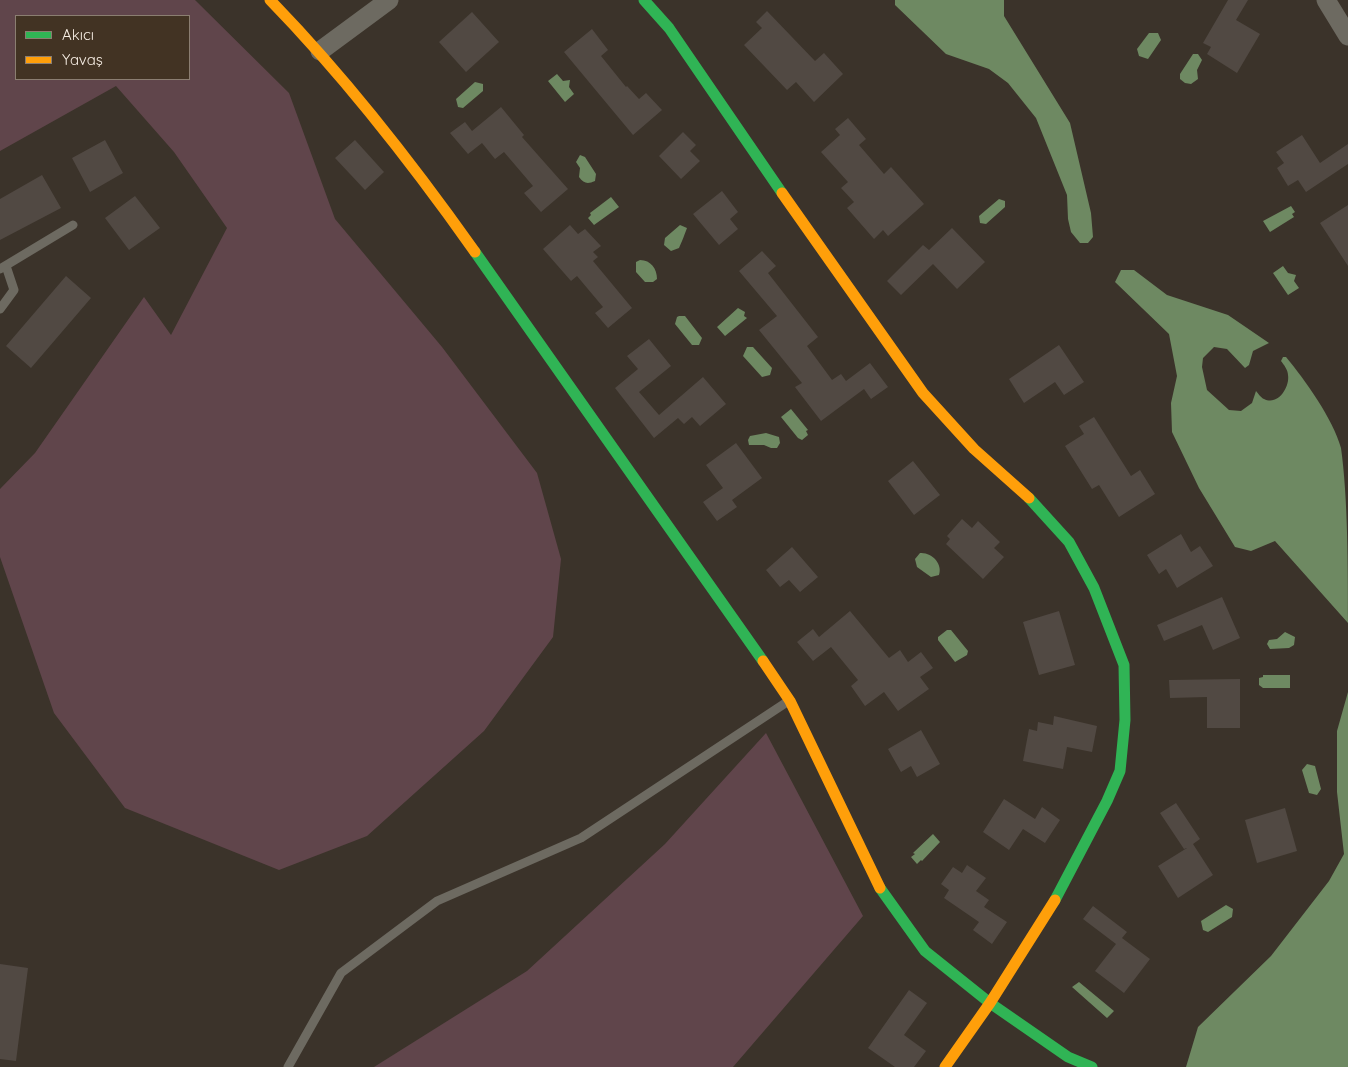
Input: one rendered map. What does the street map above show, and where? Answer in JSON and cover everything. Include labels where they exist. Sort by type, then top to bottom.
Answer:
[{"type":"street","points":[[270,0],[320,51],[419,173],[790,700],[884,897],[924,951],[990,1002],[1068,1057],[1092,1067]]},
{"type":"street","points":[[320,51],[389,0]]},
{"type":"street","points":[[644,0],[669,28],[827,259],[923,392],[974,449],[1028,497],[1068,542],[1094,588],[1124,665],[1126,720],[1120,771],[1060,892],[990,1002],[945,1067]]},
{"type":"street","points":[[1326,0],[1348,36]]},
{"type":"lane","points":[[0,309],[14,290],[3,267],[73,225]]},
{"type":"lane","points":[[288,1067],[341,973],[437,901],[581,838],[790,700]]},
{"type":"shaded area","points":[[0,0],[195,0],[289,93],[335,219],[442,347],[537,473],[561,559],[553,637],[484,731],[367,836],[279,870],[125,808],[54,713],[0,557],[0,489],[35,453],[144,297],[171,335],[227,228],[174,152],[116,86],[0,151]]},
{"type":"shaded area","points":[[895,0],[1004,0],[1004,16],[1070,123],[1091,213],[1093,237],[1088,243],[1080,243],[1071,232],[1068,219],[1067,195],[1036,118],[1008,83],[989,69],[946,54],[895,5]]},
{"type":"shaded area","points":[[1149,33],[1158,33],[1161,40],[1148,59],[1139,56],[1137,49]]},
{"type":"shaded area","points":[[1193,54],[1198,54],[1202,60],[1197,70],[1198,79],[1191,84],[1185,83],[1180,79],[1180,74]]},
{"type":"shaded area","points":[[557,74],[563,81],[570,80],[569,87],[574,94],[565,102],[548,81]]},
{"type":"shaded area","points":[[475,82],[483,84],[483,91],[463,108],[458,107],[456,99]]},
{"type":"shaded area","points":[[580,155],[585,157],[596,174],[595,181],[586,183],[579,177],[580,168],[576,162]]},
{"type":"shaded area","points":[[611,197],[619,207],[594,225],[588,218],[591,215],[590,213]]},
{"type":"shaded area","points":[[999,199],[1005,201],[1005,207],[986,224],[980,223],[979,216]]},
{"type":"shaded area","points":[[1291,206],[1295,212],[1292,214],[1294,217],[1270,232],[1263,221]]},
{"type":"shaded area","points":[[680,225],[687,228],[679,248],[671,251],[664,245],[665,238]]},
{"type":"shaded area","points":[[640,260],[650,263],[655,269],[657,279],[653,282],[645,282],[636,272],[636,262]]},
{"type":"shaded area","points":[[1283,266],[1288,273],[1296,275],[1294,281],[1299,288],[1288,295],[1273,273]]},
{"type":"shaded area","points":[[1121,270],[1134,270],[1167,295],[1228,315],[1269,343],[1253,351],[1249,365],[1245,368],[1227,349],[1214,347],[1203,358],[1202,367],[1207,390],[1229,410],[1241,411],[1252,403],[1256,391],[1263,398],[1269,400],[1278,398],[1285,390],[1288,380],[1286,368],[1281,361],[1283,357],[1286,357],[1318,400],[1332,425],[1341,448],[1348,558],[1348,623],[1275,541],[1251,551],[1235,547],[1199,488],[1172,432],[1171,403],[1177,376],[1169,334],[1115,282]]},
{"type":"shaded area","points":[[738,308],[745,312],[744,316],[747,318],[725,336],[717,327]]},
{"type":"shaded area","points":[[679,316],[685,316],[702,338],[699,345],[692,345],[675,324]]},
{"type":"shaded area","points":[[747,347],[753,347],[772,368],[770,375],[762,377],[743,356]]},
{"type":"shaded area","points":[[791,409],[808,430],[806,431],[808,435],[802,440],[798,438],[781,417]]},
{"type":"shaded area","points":[[766,433],[779,437],[780,443],[777,448],[764,445],[749,445],[748,440],[750,436]]},
{"type":"shaded area","points":[[920,553],[929,554],[936,560],[940,571],[939,575],[931,577],[917,567],[915,559]]},
{"type":"shaded area","points":[[947,630],[951,630],[968,651],[967,655],[955,662],[938,640],[938,637]]},
{"type":"shaded area","points":[[1285,632],[1295,637],[1294,645],[1289,648],[1270,649],[1267,644],[1269,640],[1277,639]]},
{"type":"shaded area","points":[[1263,675],[1290,675],[1290,688],[1263,688],[1259,685],[1259,678],[1263,677]]},
{"type":"shaded area","points":[[1348,692],[1348,1067],[1186,1067],[1198,1027],[1271,956],[1329,881],[1344,854],[1337,792],[1337,731]]},
{"type":"shaded area","points":[[766,733],[863,916],[733,1067],[374,1067],[527,971],[665,844]]},
{"type":"shaded area","points":[[1307,764],[1315,766],[1321,789],[1317,795],[1309,793],[1302,770]]},
{"type":"shaded area","points":[[933,834],[940,842],[917,864],[911,857],[915,854],[913,853]]},
{"type":"shaded area","points":[[1226,905],[1233,909],[1232,917],[1208,932],[1203,930],[1201,921]]},
{"type":"shaded area","points":[[1079,982],[1114,1011],[1107,1018],[1072,987]]},
{"type":"building","points":[[1228,0],[1248,0],[1236,20],[1260,34],[1237,73],[1207,54],[1211,47],[1203,43]]},
{"type":"building","points":[[767,11],[815,61],[824,53],[843,74],[814,102],[796,82],[787,90],[744,45],[762,28],[756,22]]},
{"type":"building","points":[[472,12],[499,42],[466,72],[439,42]]},
{"type":"building","points":[[592,29],[608,50],[601,56],[626,87],[639,99],[646,93],[662,110],[633,135],[564,52]]},
{"type":"building","points":[[501,107],[524,135],[522,137],[568,189],[541,212],[524,193],[533,186],[504,152],[495,159],[482,143],[468,154],[450,133],[465,122],[472,131]]},
{"type":"building","points":[[848,118],[866,139],[859,145],[884,174],[891,167],[924,204],[888,236],[883,230],[874,239],[847,208],[854,202],[841,188],[848,182],[821,152],[840,135],[835,129]]},
{"type":"building","points":[[683,132],[696,145],[690,151],[700,161],[681,179],[659,156]]},
{"type":"building","points":[[1302,135],[1320,163],[1348,144],[1348,164],[1306,192],[1298,180],[1288,186],[1277,168],[1284,163],[1276,152]]},
{"type":"building","points":[[105,140],[123,173],[90,192],[72,158]]},
{"type":"building","points":[[355,140],[384,172],[365,190],[335,158]]},
{"type":"building","points":[[42,175],[61,208],[0,240],[0,199]]},
{"type":"building","points":[[722,191],[738,212],[730,219],[738,229],[719,245],[693,214]]},
{"type":"building","points":[[135,196],[160,228],[129,250],[105,218]]},
{"type":"building","points":[[1348,205],[1348,266],[1320,223]]},
{"type":"building","points":[[570,225],[578,234],[585,229],[601,246],[593,252],[598,257],[593,261],[632,308],[608,328],[595,313],[603,307],[577,276],[571,281],[543,249]]},
{"type":"building","points":[[952,228],[985,262],[957,289],[933,264],[901,295],[887,281],[923,245],[929,250]]},
{"type":"building","points":[[762,251],[776,266],[768,273],[818,337],[807,346],[832,380],[841,374],[846,381],[870,363],[888,387],[871,399],[864,389],[821,421],[795,387],[802,383],[759,330],[777,316],[739,271]]},
{"type":"building","points":[[66,276],[91,298],[31,368],[6,346]]},
{"type":"building","points":[[649,339],[671,366],[639,392],[659,415],[703,377],[726,404],[700,426],[692,417],[684,424],[678,418],[654,438],[615,388],[638,369],[627,356]]},
{"type":"building","points":[[1059,345],[1084,382],[1064,395],[1055,382],[1024,403],[1009,379]]},
{"type":"building","points":[[1094,417],[1131,476],[1140,470],[1155,494],[1119,517],[1099,485],[1092,489],[1065,446],[1084,434],[1079,426]]},
{"type":"building","points":[[736,443],[762,478],[732,500],[737,507],[717,521],[703,502],[723,488],[706,465]]},
{"type":"building","points":[[913,461],[940,495],[914,515],[888,481]]},
{"type":"building","points":[[962,519],[972,528],[978,521],[1000,542],[994,548],[1004,557],[983,579],[946,544],[950,539],[947,536]]},
{"type":"building","points":[[1181,534],[1191,552],[1200,546],[1213,566],[1177,588],[1166,569],[1159,574],[1147,555]]},
{"type":"building","points":[[792,547],[818,577],[800,592],[789,580],[780,587],[766,570]]},
{"type":"building","points":[[1222,597],[1240,638],[1213,650],[1202,625],[1164,641],[1157,625]]},
{"type":"building","points":[[850,611],[889,658],[900,650],[908,662],[921,652],[933,668],[920,677],[929,689],[898,711],[884,692],[865,706],[851,686],[858,680],[831,647],[813,661],[797,642],[813,629],[819,637]]},
{"type":"building","points":[[1059,611],[1075,665],[1039,675],[1023,622]]},
{"type":"building","points":[[1240,679],[1240,728],[1207,728],[1207,697],[1170,698],[1169,680]]},
{"type":"building","points":[[1054,716],[1097,726],[1092,752],[1067,747],[1063,769],[1023,761],[1029,729],[1037,731],[1038,722],[1053,725]]},
{"type":"building","points":[[921,730],[940,764],[917,777],[911,766],[901,772],[888,749]]},
{"type":"building","points":[[1004,799],[1035,819],[1042,807],[1060,820],[1045,843],[1023,829],[1009,850],[983,832]]},
{"type":"building","points":[[1176,803],[1200,839],[1193,844],[1213,875],[1178,898],[1158,866],[1187,848],[1184,849],[1160,813]]},
{"type":"building","points":[[1285,808],[1297,851],[1257,863],[1245,820]]},
{"type":"building","points":[[967,865],[986,878],[976,891],[989,900],[984,907],[1007,922],[992,944],[973,930],[979,922],[944,898],[949,890],[941,884],[953,867],[962,873]]},
{"type":"building","points":[[1093,906],[1127,932],[1122,938],[1150,959],[1124,993],[1095,971],[1116,944],[1083,919]]},
{"type":"building","points":[[0,964],[28,968],[16,1061],[0,1059]]},
{"type":"building","points":[[909,990],[927,1003],[904,1035],[926,1051],[914,1067],[895,1067],[868,1048]]},
{"type":"traffic: fast","points":[[644,0],[669,28],[782,193]]},
{"type":"traffic: fast","points":[[475,252],[763,661]]},
{"type":"traffic: fast","points":[[1029,498],[1069,542],[1094,588],[1124,665],[1125,720],[1120,771],[1107,801],[1055,900]]},
{"type":"traffic: fast","points":[[880,888],[925,951],[990,1003],[1068,1057],[1092,1067]]},
{"type":"traffic: slow","points":[[270,0],[352,91],[427,186],[475,252]]},
{"type":"traffic: slow","points":[[782,193],[923,393],[974,449],[1029,498]]},
{"type":"traffic: slow","points":[[763,661],[790,701],[880,888]]},
{"type":"traffic: slow","points":[[945,1067],[990,1003],[1055,900]]}]
